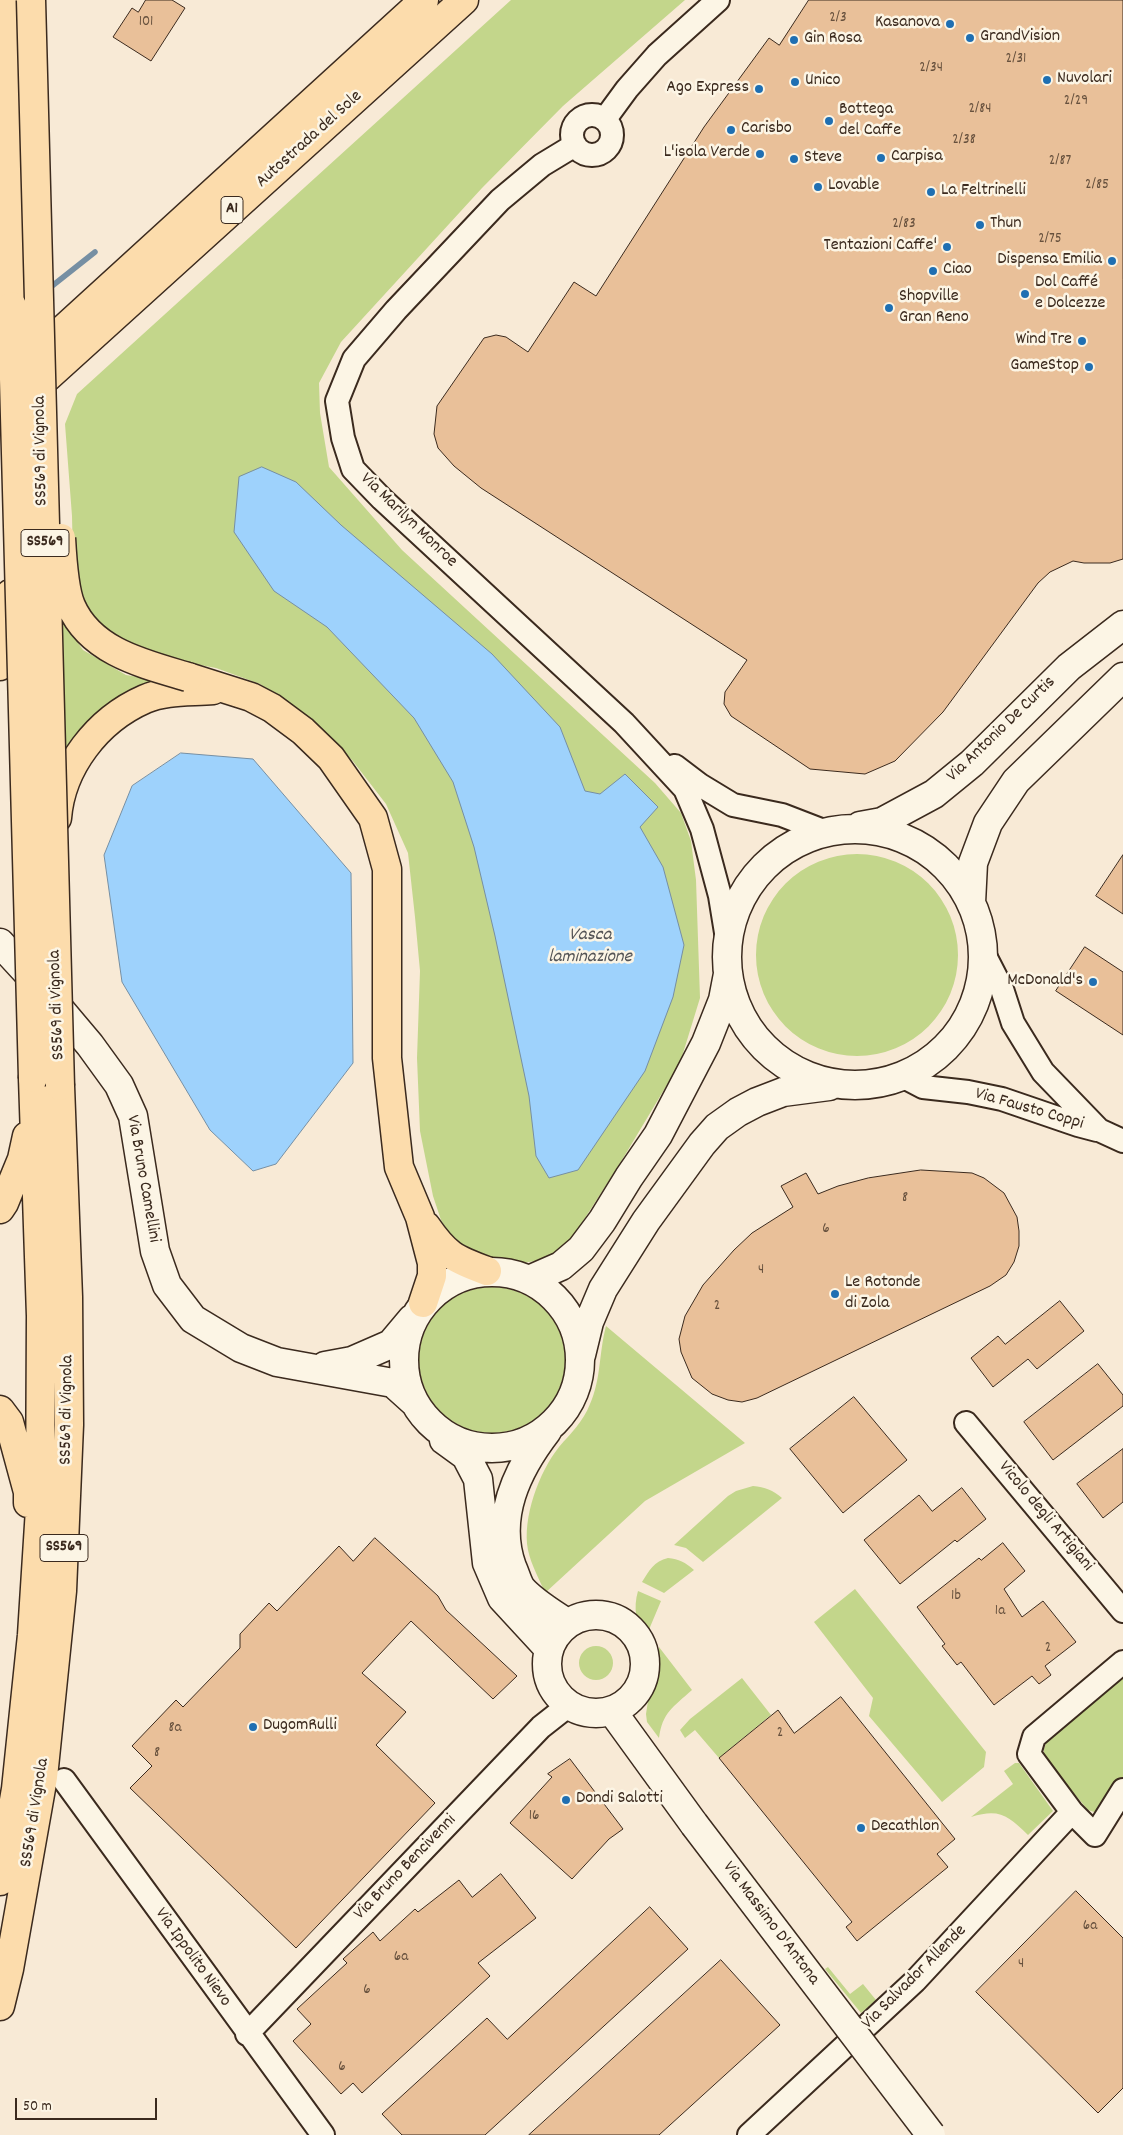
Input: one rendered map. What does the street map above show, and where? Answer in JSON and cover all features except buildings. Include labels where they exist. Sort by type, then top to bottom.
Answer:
[{"type":"highway","name":"SS569 di Vignola","points":[[0,1881],[16,1789],[32,1635],[40,1509],[41,1316],[3,0]]},
{"type":"highway","name":"SS569 di Vignola","points":[[0,2006],[9,1969],[43,1777],[62,1591],[69,1415],[68,1297],[53,862],[31,0]]},
{"type":"highway","name":"Autostrada del Sole","points":[[0,386],[424,0]]},
{"type":"highway","name":"Autostrada del Sole","points":[[0,420],[464,0]]},
{"type":"highway","points":[[38,275],[57,445],[62,560],[70,604],[88,632],[103,646],[154,667],[251,697],[272,708],[303,731],[331,758],[373,818],[387,869],[387,1058],[399,1167],[420,1217],[432,1263],[432,1276],[420,1308]]},
{"type":"highway","points":[[0,666],[6,651],[9,598],[18,541]]},
{"type":"highway","points":[[53,862],[57,814],[63,790],[71,769],[84,746],[104,726],[145,699],[168,694],[224,689]]},
{"type":"highway","points":[[0,1209],[22,1159],[33,1090]]},
{"type":"highway","points":[[420,1217],[446,1252],[456,1260],[486,1271]]},
{"type":"highway","points":[[0,1410],[9,1422],[28,1492],[32,1635]]},
{"type":"street","points":[[605,119],[627,89],[657,55],[718,0]]},
{"type":"street","points":[[590,114],[605,119],[611,128],[612,134],[608,146],[598,154],[584,154],[574,145],[572,132],[578,120],[590,114]]},
{"type":"street","name":"Via Marilyn Monroe","points":[[574,145],[542,165],[500,200],[396,310],[354,359],[338,401],[343,438],[353,469],[390,506],[641,740],[685,789],[702,829],[720,896],[728,958]]},
{"type":"street","name":"Via Antonio De Curtis","points":[[835,831],[882,822],[934,794],[972,763],[1069,667],[1123,625]]},
{"type":"street","points":[[971,903],[973,863],[988,823],[1011,788],[1123,677]]},
{"type":"street","name":"Via Marilyn Monroe","points":[[641,740],[700,784],[733,805],[782,815],[835,831]]},
{"type":"street","points":[[529,1280],[561,1266],[581,1249],[602,1221],[628,1177],[658,1135],[706,1043],[723,1000],[735,914],[749,886],[770,861],[796,843],[835,831],[879,831],[896,835],[919,846],[940,861],[952,874],[971,903],[980,927],[983,952],[982,975],[977,997],[960,1030],[940,1052],[922,1066],[902,1076],[884,1082],[783,1092],[750,1106],[717,1127],[702,1144],[646,1221],[603,1289],[588,1322],[577,1382],[568,1405],[531,1452],[517,1478],[508,1508],[505,1536],[508,1556],[520,1586],[567,1624]]},
{"type":"street","name":"Via Bruno Camellini","points":[[0,943],[48,994],[90,1045],[119,1085],[133,1116],[155,1251],[167,1284],[193,1319],[241,1348],[277,1362],[393,1383],[413,1401]]},
{"type":"street","name":"Via Fausto Coppi","points":[[983,952],[1002,990],[1013,1023],[1042,1072],[1099,1130]]},
{"type":"street","points":[[728,958],[732,992],[740,1013],[752,1032],[766,1048],[802,1074],[823,1081],[845,1085]]},
{"type":"street","name":"Via Fausto Coppi","points":[[902,1076],[923,1087],[968,1092],[1002,1099],[1078,1125],[1099,1130],[1123,1142]]},
{"type":"street","points":[[549,1649],[502,1598],[487,1563],[478,1479],[466,1456],[438,1436],[413,1401],[405,1377],[403,1359],[407,1335],[420,1308],[447,1284],[486,1271],[505,1273],[529,1280],[550,1294],[566,1312],[576,1334],[580,1359]]},
{"type":"street","name":"Via Bruno Camellini","points":[[312,1369],[352,1361],[390,1344],[420,1308]]},
{"type":"street","points":[[429,1422],[447,1437],[468,1446],[491,1449],[513,1446],[535,1437],[553,1424]]},
{"type":"street","name":"Vicolo degli Artigiani","points":[[966,1423],[1123,1612]]},
{"type":"street","points":[[596,1614],[612,1617],[625,1624],[636,1634],[643,1648],[646,1664],[643,1679],[636,1693],[625,1704],[612,1711],[597,1714],[582,1712],[559,1697],[552,1686],[547,1662],[549,1649],[556,1635],[567,1624],[581,1617],[596,1614]]},
{"type":"street","points":[[1123,1662],[1034,1736],[1030,1754],[1072,1812],[1095,1835],[1123,1790]]},
{"type":"street","name":"Via Bruno Bencivenni","points":[[247,2034],[541,1727],[569,1705]]},
{"type":"street","name":"Via Massimo D'Antona","points":[[612,1711],[694,1824],[931,2135]]},
{"type":"street","name":"Via Ippolito Nievo","points":[[64,1780],[247,2034],[323,2135]]},
{"type":"street","name":"Via Salvador Allende","points":[[749,2135],[915,1981],[1072,1812]]},
{"type":"green space","points":[[511,0],[685,0],[563,106],[482,188],[341,342],[319,383],[320,413],[329,467],[402,550],[655,783],[681,813],[691,841],[696,880],[700,998],[680,1063],[619,1165],[569,1243],[549,1259],[522,1263],[496,1259],[471,1250],[453,1240],[441,1220],[433,1196],[420,1131],[417,1058],[420,971],[408,853],[386,804],[352,760],[300,712],[260,684],[216,668],[169,659],[101,630],[82,604],[73,562],[72,516],[65,424],[77,394]]},
{"type":"green space","points":[[59,615],[83,650],[126,675],[179,684],[65,762]]},
{"type":"green space","points":[[847,854],[867,854],[896,861],[929,883],[951,916],[958,945],[958,965],[951,994],[929,1027],[896,1049],[867,1056],[847,1056],[818,1049],[785,1027],[763,994],[756,965],[756,945],[763,916],[785,883],[818,861]]},
{"type":"green space","points":[[492,1287],[520,1292],[544,1308],[560,1332],[565,1360],[560,1388],[544,1412],[520,1428],[492,1433],[464,1428],[440,1412],[424,1388],[419,1360],[424,1332],[440,1308],[464,1292]]},
{"type":"green space","points":[[606,1326],[745,1443],[645,1501],[545,1593],[529,1556],[527,1537],[530,1510],[545,1469],[559,1447],[580,1422],[594,1395]]},
{"type":"green space","points":[[753,1486],[769,1489],[782,1498],[703,1562],[686,1548],[674,1545],[728,1496],[736,1491]]},
{"type":"green space","points":[[668,1558],[682,1561],[694,1570],[664,1593],[642,1582],[655,1564]]},
{"type":"green space","points":[[855,1589],[986,1752],[984,1767],[942,1802],[869,1716],[873,1698],[814,1622]]},
{"type":"green space","points":[[638,1591],[661,1601],[645,1639],[636,1615]]},
{"type":"green space","points":[[596,1646],[608,1651],[613,1663],[608,1675],[596,1680],[584,1675],[579,1663],[584,1651]]},
{"type":"green space","points":[[659,1647],[692,1690],[666,1716],[660,1729],[659,1738],[647,1722],[646,1714],[656,1673]]},
{"type":"green space","points":[[742,1678],[771,1715],[719,1758],[695,1730],[685,1738],[680,1730],[690,1719]]},
{"type":"green space","points":[[1123,1678],[1123,1777],[1106,1805],[1094,1812],[1088,1810],[1044,1758],[1044,1749],[1047,1740]]},
{"type":"green space","points":[[1015,1763],[1019,1763],[1053,1811],[1028,1835],[1015,1823],[997,1814],[989,1813],[971,1817],[1013,1784],[1004,1771]]},
{"type":"green space","points":[[828,1967],[850,1994],[863,1984],[876,2000],[861,2013],[825,1969]]},
{"type":"water","name":"Vasca laminazione","points":[[262,467],[296,482],[341,525],[492,654],[560,727],[585,791],[600,794],[625,774],[658,807],[640,827],[663,867],[684,945],[673,997],[645,1071],[578,1170],[549,1178],[536,1156],[529,1096],[495,936],[474,847],[453,782],[414,718],[327,627],[274,591],[234,532],[239,477]]},
{"type":"water","points":[[181,753],[253,759],[351,873],[353,1063],[276,1164],[253,1171],[210,1130],[122,982],[104,855],[132,786]]},
{"type":"waterway","points":[[47,290],[95,252]]},
{"type":"place","name":"Kasanova","points":[[950,24]]},
{"type":"place","name":"GrandVision","points":[[970,38]]},
{"type":"place","name":"Gin Rosa","points":[[794,40]]},
{"type":"place","name":"Nuvolari","points":[[1047,80]]},
{"type":"place","name":"Unico","points":[[795,82]]},
{"type":"place","name":"Ago Express","points":[[759,89]]},
{"type":"place","name":"Bottega del Caffe","points":[[829,121]]},
{"type":"place","name":"Carisbo","points":[[731,130]]},
{"type":"place","name":"L'isola Verde","points":[[760,154]]},
{"type":"place","name":"Carpisa","points":[[881,158]]},
{"type":"place","name":"Steve","points":[[794,159]]},
{"type":"place","name":"Lovable","points":[[818,187]]},
{"type":"place","name":"La Feltrinelli","points":[[931,192]]},
{"type":"place","name":"Thun","points":[[980,225]]},
{"type":"place","name":"Tentazioni Caffe'","points":[[947,247]]},
{"type":"place","name":"Dispensa Emilia","points":[[1112,261]]},
{"type":"place","name":"Ciao","points":[[933,271]]},
{"type":"place","name":"Dol Caffé e Dolcezze","points":[[1025,294]]},
{"type":"place","name":"Shopville Gran Reno","points":[[889,308]]},
{"type":"place","name":"Wind Tre","points":[[1082,341]]},
{"type":"place","name":"GameStop","points":[[1089,367]]},
{"type":"place","name":"McDonald's","points":[[1093,982]]},
{"type":"place","name":"Le Rotonde di Zola","points":[[835,1294]]},
{"type":"place","name":"DugomRulli","points":[[253,1727]]},
{"type":"place","name":"Dondi Salotti","points":[[566,1800]]},
{"type":"place","name":"Decathlon","points":[[861,1828]]}]
